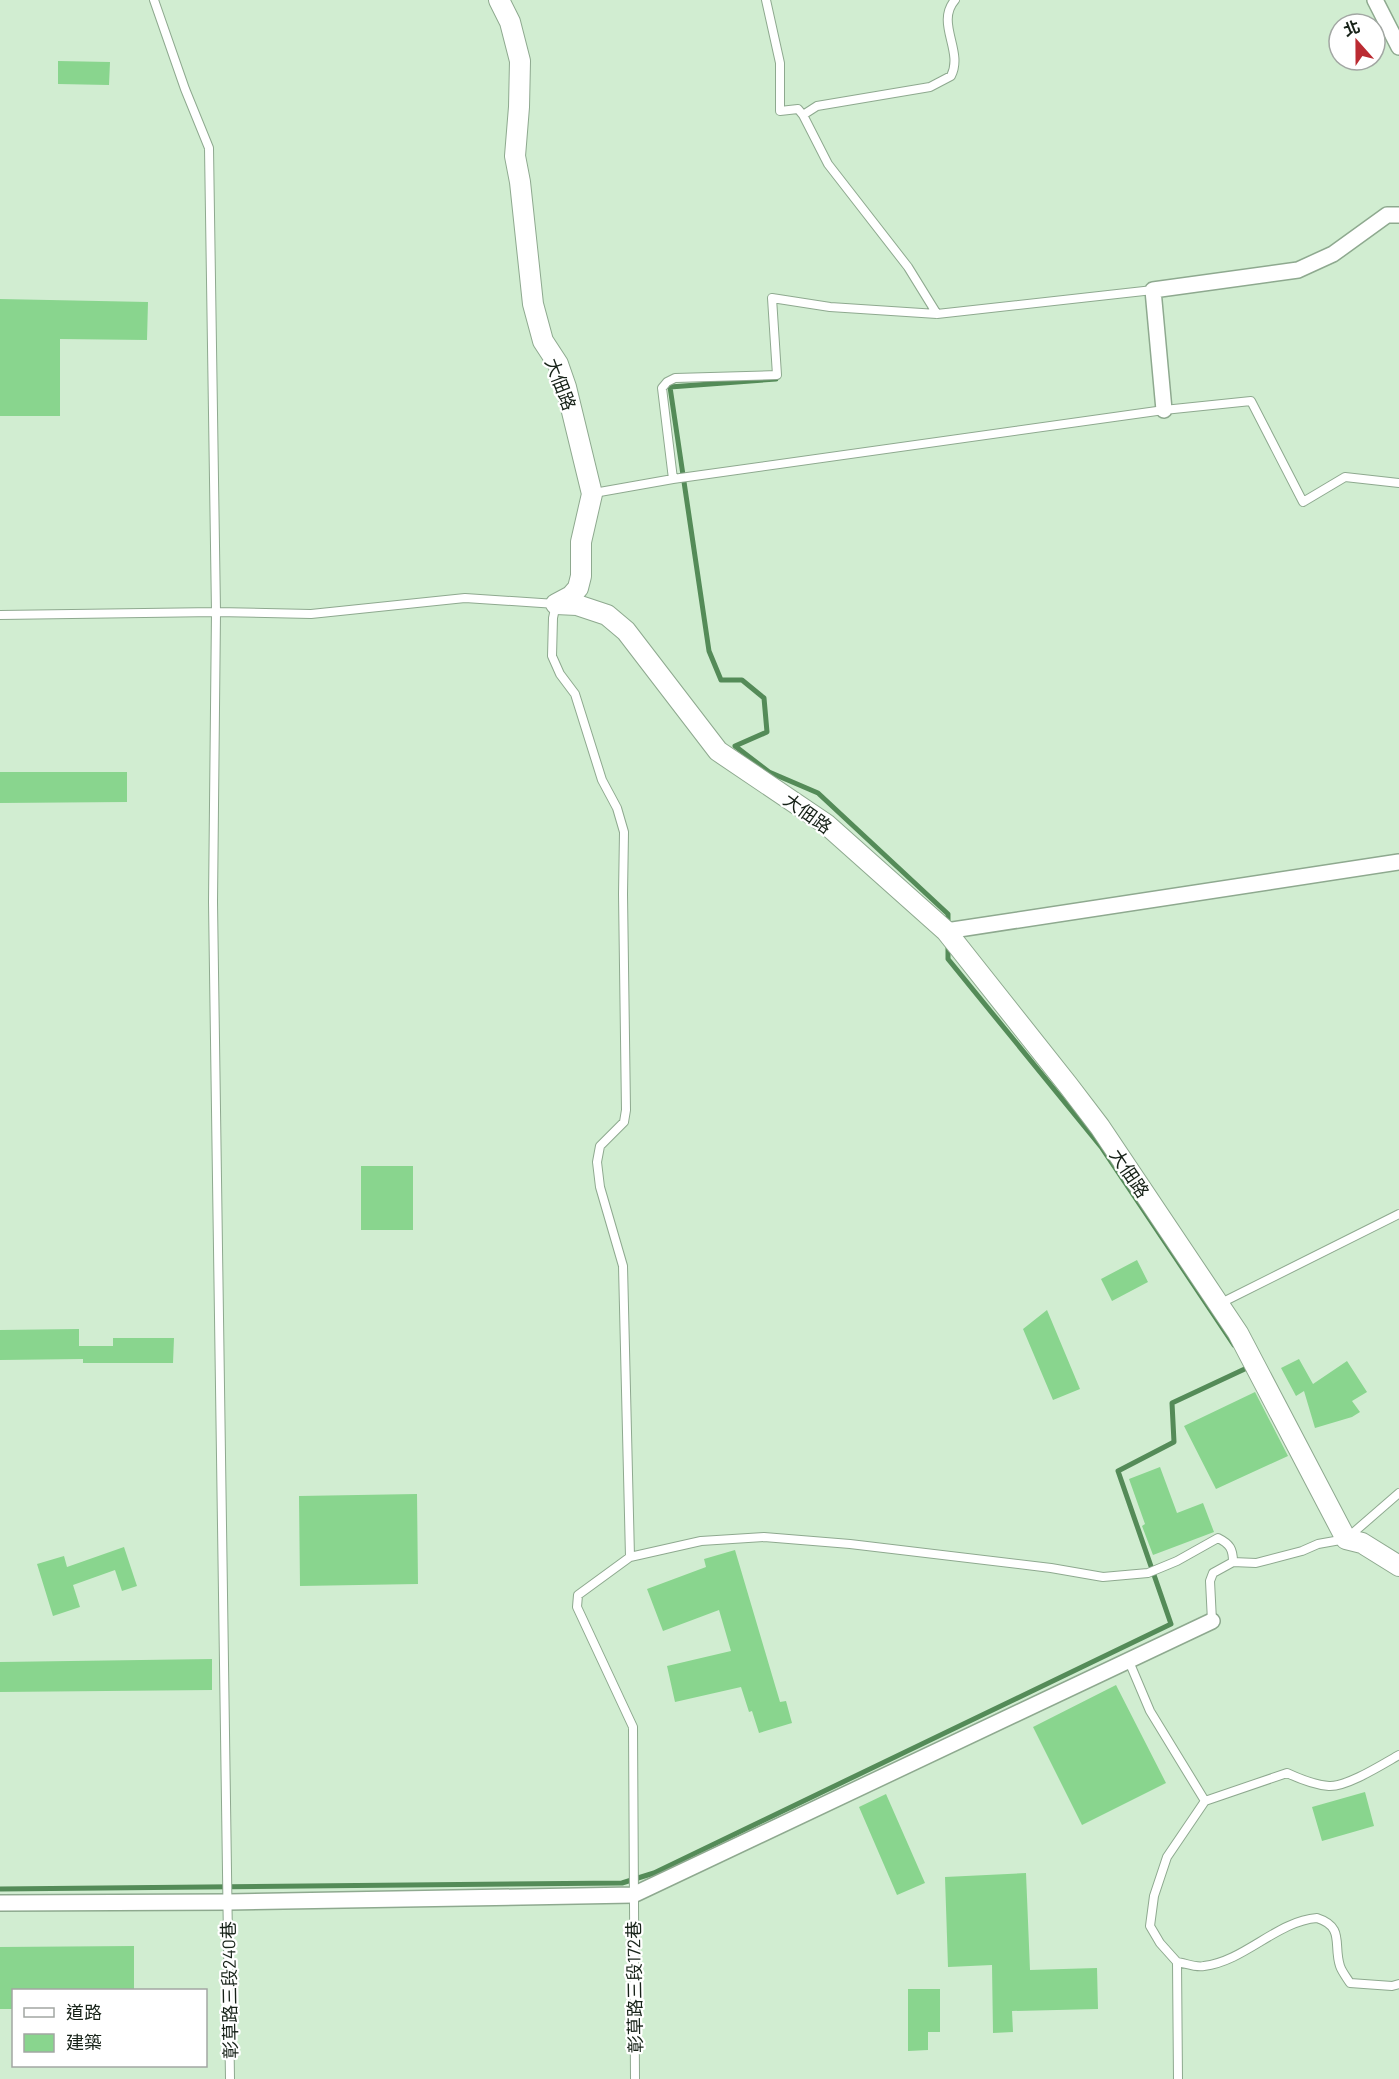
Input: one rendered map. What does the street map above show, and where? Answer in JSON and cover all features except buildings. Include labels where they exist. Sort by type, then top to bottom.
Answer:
[{"type":"street","name":"大佃路","points":[[499,0],[510,22],[520,61],[515,156],[520,182],[533,304],[543,341],[558,364],[566,387],[592,494],[581,542],[581,576],[578,588],[571,596],[556,604]]},
{"type":"street","points":[[1375,0],[1399,47]]},
{"type":"street","points":[[1164,410],[1153,290],[1298,270],[1333,254],[1387,215],[1399,215]]},
{"type":"street","name":"大佃路","points":[[556,604],[577,605],[608,615],[626,632],[718,751],[826,824],[946,931],[1100,1127],[1238,1333],[1346,1539]]},
{"type":"street","points":[[946,931],[1399,862]]},
{"type":"street","points":[[1346,1539],[1362,1543],[1399,1566]]},
{"type":"street","points":[[0,1903],[228,1902],[633,1894],[1212,1621]]},
{"type":"lane","name":"彰草路三段240巷","points":[[154,0],[185,89],[209,147],[216,612],[213,902],[230,2079]]},
{"type":"lane","points":[[766,0],[780,63],[780,111],[798,109],[803,115],[828,164],[908,267],[937,314]]},
{"type":"lane","points":[[803,115],[818,106],[930,87],[951,76],[955,63],[946,18],[955,0]]},
{"type":"lane","points":[[673,479],[662,388],[675,378],[777,375],[772,298],[830,308],[937,314],[1153,290]]},
{"type":"lane","points":[[592,494],[673,479],[1164,410],[1251,401],[1303,502],[1345,477],[1399,483]]},
{"type":"lane","points":[[0,615],[216,612],[311,614],[465,598],[556,604],[553,618],[552,656],[560,674],[575,694],[602,780],[617,808],[624,832],[626,1110],[624,1122],[600,1146],[597,1162],[600,1187],[623,1266],[630,1557],[701,1541],[764,1537],[861,1546],[1103,1576],[1148,1574],[1218,1538],[1228,1542],[1232,1548],[1233,1562]]},
{"type":"lane","points":[[1218,1305],[1399,1214]]},
{"type":"lane","points":[[1212,1621],[1210,1581],[1213,1573],[1233,1562],[1256,1563],[1302,1551],[1318,1544],[1346,1539],[1399,1493]]},
{"type":"lane","name":"彰草路三段172巷","points":[[630,1557],[578,1596],[577,1607],[633,1727],[635,2079]]},
{"type":"lane","points":[[1128,1659],[1150,1711],[1205,1801]]},
{"type":"lane","points":[[1399,1755],[1362,1776],[1331,1786],[1287,1773],[1205,1801],[1167,1857],[1154,1896],[1150,1926],[1160,1943],[1177,1962],[1202,1967],[1225,1962],[1288,1928],[1317,1918],[1333,1927],[1340,1967],[1350,1983],[1392,1986],[1399,1984]]},
{"type":"lane","points":[[1177,1962],[1178,2079]]},
{"type":"waterway","points":[[776,379],[670,387],[709,651],[721,680],[742,680],[764,698],[767,732],[735,746],[769,772],[818,793],[948,914],[948,924]]},
{"type":"waterway","points":[[948,942],[948,959],[1102,1148],[1234,1345]]},
{"type":"waterway","points":[[0,1889],[622,1883],[654,1873],[1171,1624],[1118,1471],[1174,1442],[1172,1403],[1249,1367],[1247,1365]]}]
